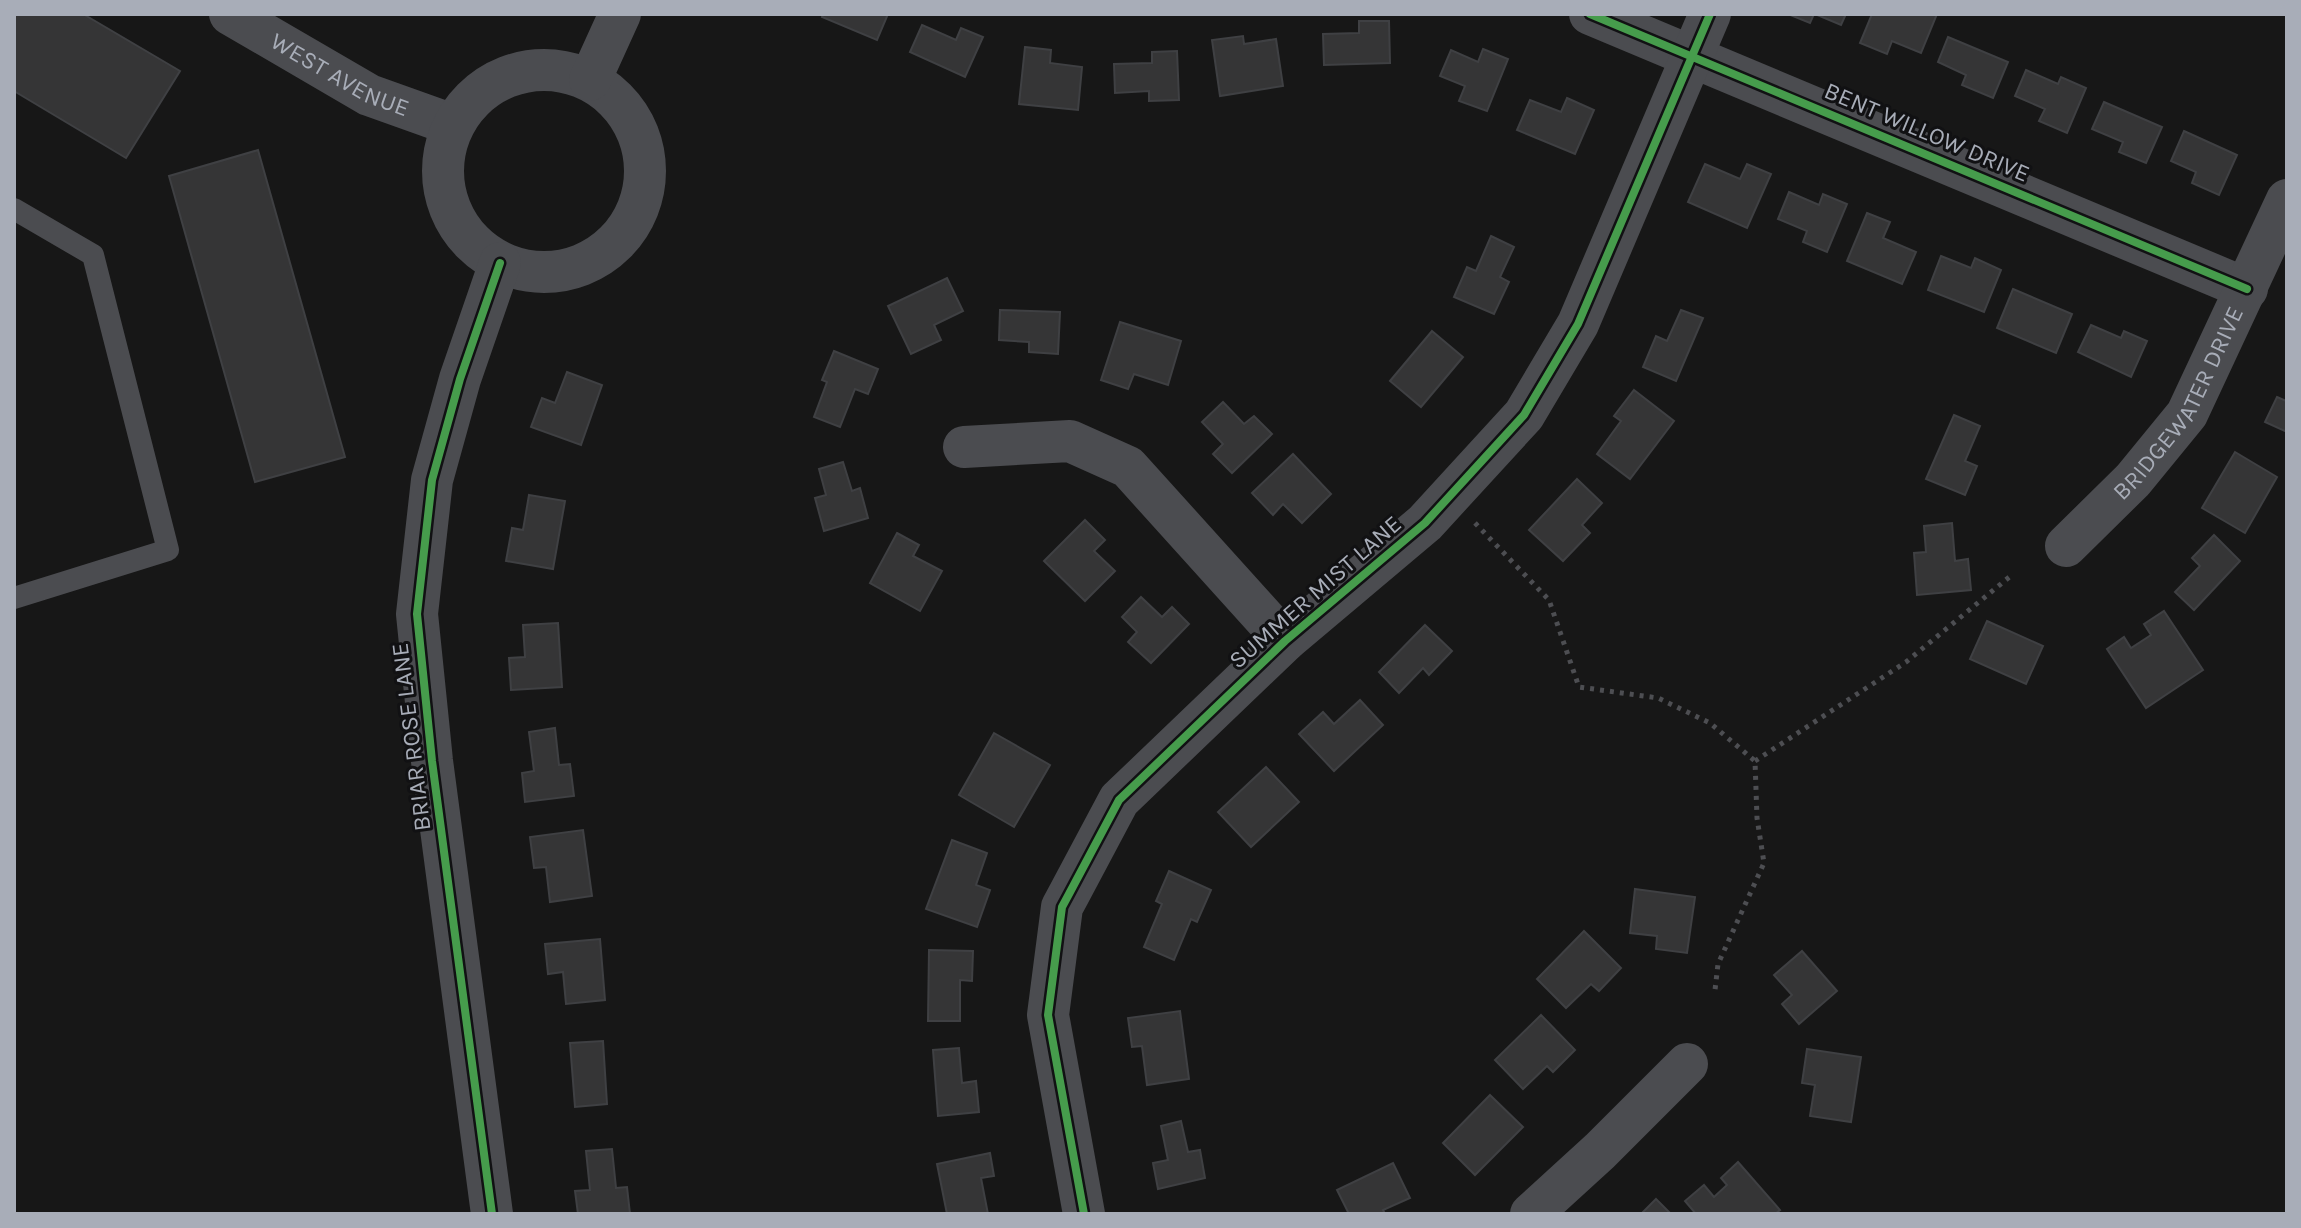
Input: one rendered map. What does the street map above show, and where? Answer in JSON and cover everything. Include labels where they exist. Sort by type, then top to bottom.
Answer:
[{"type":"street","name":"WEST AVENUE","points":[[230,14],[369,95],[453,125]]},
{"type":"street","points":[[590,80],[620,14]]},
{"type":"street","name":"BENT WILLOW DRIVE","points":[[1590,14],[2247,289]]},
{"type":"street","name":"SUMMER MIST LANE","points":[[1084,1214],[1048,1015],[1062,907],[1119,800],[1285,641],[1425,523],[1524,415],[1578,324],[1710,14]]},
{"type":"street","points":[[534,68],[569,71],[590,80],[600,84],[625,107],[641,137],[647,171],[641,205],[624,235],[599,257],[567,271],[534,273],[500,263],[474,245],[454,219],[444,188],[443,156],[453,125],[473,97],[502,78],[534,68]]},
{"type":"street","name":"BRIDGEWATER DRIVE","points":[[2066,546],[2133,480],[2187,414],[2287,200]]},
{"type":"street","name":"BRIAR ROSE LANE","points":[[492,1214],[432,761],[417,614],[432,480],[460,379],[500,263]]},
{"type":"street","points":[[964,447],[1070,441],[1128,467],[1285,641]]},
{"type":"street","points":[[1531,1214],[1600,1151],[1687,1064]]},
{"type":"lane","points":[[14,209],[93,255],[168,550],[14,598]]},
{"type":"path","points":[[1472,519],[1549,600],[1579,687],[1658,698],[1710,723],[1755,761],[1757,818],[1764,863],[1718,964],[1715,990]]},
{"type":"path","points":[[1755,761],[1906,662],[2013,574]]},
{"type":"building","points":[[14,14],[83,14],[180,71],[126,158],[14,91]]},
{"type":"building","points":[[823,14],[888,14],[877,40],[822,17]]},
{"type":"building","points":[[1788,14],[1814,14],[1810,23]]},
{"type":"building","points":[[1815,14],[1846,14],[1841,25]]},
{"type":"building","points":[[1872,14],[1937,14],[1921,53],[1892,41],[1887,54],[1860,43]]},
{"type":"building","points":[[1359,21],[1389,21],[1390,63],[1324,65],[1323,34],[1359,33]]},
{"type":"building","points":[[922,25],[956,40],[961,28],[983,37],[965,77],[910,52]]},
{"type":"building","points":[[1243,36],[1244,44],[1276,39],[1283,86],[1220,96],[1212,40]]},
{"type":"building","points":[[1948,37],[2008,62],[1993,98],[1962,85],[1966,75],[1938,62]]},
{"type":"building","points":[[1025,47],[1051,50],[1050,63],[1082,67],[1078,110],[1019,104]]},
{"type":"building","points":[[1483,49],[1508,59],[1487,111],[1459,101],[1465,86],[1440,76],[1451,50],[1478,62]]},
{"type":"building","points":[[1177,51],[1179,100],[1149,101],[1149,91],[1115,93],[1114,64],[1152,63],[1152,52]]},
{"type":"building","points":[[2026,70],[2058,84],[2061,77],[2086,88],[2067,133],[2039,121],[2045,109],[2015,96]]},
{"type":"building","points":[[1567,98],[1594,110],[1575,154],[1517,130],[1530,100],[1561,112]]},
{"type":"building","points":[[2104,102],[2162,127],[2146,163],[2119,152],[2123,142],[2092,129]]},
{"type":"building","points":[[2184,131],[2237,155],[2219,195],[2192,183],[2196,172],[2171,161]]},
{"type":"building","points":[[258,150],[345,457],[255,482],[169,176]]},
{"type":"building","points":[[1705,164],[1740,179],[1747,164],[1771,174],[1747,228],[1688,202]]},
{"type":"building","points":[[1789,192],[1819,205],[1823,194],[1847,204],[1827,252],[1803,242],[1807,231],[1778,219]]},
{"type":"building","points":[[1867,213],[1890,222],[1883,238],[1916,252],[1902,284],[1847,261]]},
{"type":"building","points":[[1491,236],[1514,247],[1500,277],[1509,282],[1494,314],[1454,297],[1467,267],[1476,271]]},
{"type":"building","points":[[1941,256],[1971,268],[1975,258],[2001,270],[1984,312],[1928,290]]},
{"type":"building","points":[[947,278],[963,311],[934,325],[941,340],[911,354],[888,306]]},
{"type":"building","points":[[2013,289],[2072,314],[2056,353],[1997,328]]},
{"type":"building","points":[[1000,310],[1060,312],[1058,354],[1029,352],[1029,342],[999,340]]},
{"type":"building","points":[[1681,310],[1703,318],[1676,381],[1643,367],[1656,336],[1667,341]]},
{"type":"building","points":[[1120,322],[1181,341],[1168,385],[1134,374],[1128,389],[1101,380]]},
{"type":"building","points":[[2091,325],[2121,338],[2124,331],[2147,341],[2131,377],[2078,352]]},
{"type":"building","points":[[1432,331],[1463,357],[1421,407],[1390,381]]},
{"type":"building","points":[[834,351],[878,369],[868,394],[855,389],[840,427],[814,417],[827,382],[822,380]]},
{"type":"building","points":[[567,372],[602,385],[581,445],[531,427],[542,398],[555,403]]},
{"type":"building","points":[[1634,390],[1674,421],[1630,479],[1597,454],[1621,421],[1614,416]]},
{"type":"building","points":[[2277,397],[2287,399],[2287,432],[2265,422]]},
{"type":"building","points":[[1223,402],[1244,424],[1254,416],[1272,434],[1232,473],[1213,454],[1223,444],[1202,422]]},
{"type":"building","points":[[1954,415],[1980,426],[1965,461],[1977,466],[1965,495],[1926,479]]},
{"type":"building","points":[[2235,452],[2277,477],[2245,533],[2202,508]]},
{"type":"building","points":[[1293,454],[1331,494],[1302,523],[1283,504],[1273,515],[1252,493]]},
{"type":"building","points":[[843,462],[852,491],[860,488],[868,518],[824,531],[815,498],[826,495],[819,469]]},
{"type":"building","points":[[1577,479],[1602,503],[1582,525],[1590,533],[1563,561],[1529,530]]},
{"type":"building","points":[[529,495],[565,501],[553,569],[506,561],[512,528],[523,530]]},
{"type":"building","points":[[1085,520],[1105,540],[1094,551],[1115,571],[1085,601],[1044,561]]},
{"type":"building","points":[[1952,523],[1955,561],[1968,559],[1971,590],[1917,595],[1914,553],[1926,552],[1924,526]]},
{"type":"building","points":[[897,533],[919,545],[913,556],[942,571],[920,611],[870,583]]},
{"type":"building","points":[[2214,535],[2240,561],[2194,610],[2175,592],[2200,566],[2192,558]]},
{"type":"building","points":[[1141,597],[1162,617],[1172,607],[1189,624],[1151,663],[1128,642],[1137,632],[1122,617]]},
{"type":"building","points":[[2164,611],[2203,670],[2146,708],[2107,649],[2124,637],[2131,648],[2151,635],[2144,624]]},
{"type":"building","points":[[1987,621],[2043,646],[2026,684],[1970,659]]},
{"type":"building","points":[[558,623],[562,687],[511,690],[509,658],[525,657],[523,625]]},
{"type":"building","points":[[1425,625],[1452,651],[1429,675],[1423,668],[1399,693],[1379,672]]},
{"type":"building","points":[[1360,700],[1383,725],[1334,771],[1299,734],[1323,712],[1334,724]]},
{"type":"building","points":[[555,728],[559,765],[570,764],[574,796],[525,802],[522,773],[534,771],[529,732]]},
{"type":"building","points":[[994,733],[1050,765],[1014,827],[959,795]]},
{"type":"building","points":[[1266,767],[1299,802],[1251,847],[1218,812]]},
{"type":"building","points":[[583,830],[592,896],[550,902],[546,867],[534,868],[530,837]]},
{"type":"building","points":[[952,840],[987,853],[976,885],[990,890],[977,927],[926,909]]},
{"type":"building","points":[[1169,871],[1211,890],[1197,922],[1191,919],[1174,960],[1144,947],[1162,904],[1156,901]]},
{"type":"building","points":[[1635,889],[1695,897],[1687,953],[1656,949],[1657,936],[1630,933]]},
{"type":"building","points":[[1584,931],[1621,968],[1599,991],[1591,984],[1566,1008],[1537,979]]},
{"type":"building","points":[[600,939],[605,1000],[566,1004],[563,972],[548,974],[545,944]]},
{"type":"building","points":[[929,950],[973,951],[972,981],[960,980],[960,1021],[928,1021]]},
{"type":"building","points":[[1802,951],[1837,991],[1799,1024],[1782,1004],[1792,995],[1774,975]]},
{"type":"building","points":[[1180,1011],[1189,1079],[1147,1085],[1142,1046],[1132,1047],[1128,1018]]},
{"type":"building","points":[[1541,1015],[1575,1050],[1553,1072],[1547,1066],[1523,1089],[1495,1060]]},
{"type":"building","points":[[603,1041],[607,1104],[575,1107],[570,1043]]},
{"type":"building","points":[[959,1048],[962,1083],[976,1081],[979,1112],[938,1116],[933,1050]]},
{"type":"building","points":[[1807,1049],[1861,1057],[1851,1122],[1810,1116],[1815,1085],[1802,1083]]},
{"type":"building","points":[[1490,1095],[1523,1127],[1475,1175],[1443,1143]]},
{"type":"building","points":[[1181,1121],[1188,1152],[1200,1150],[1205,1178],[1158,1189],[1153,1163],[1168,1160],[1161,1126]]},
{"type":"building","points":[[612,1149],[616,1188],[627,1187],[630,1214],[578,1214],[575,1191],[590,1190],[586,1151]]},
{"type":"building","points":[[990,1153],[994,1176],[981,1178],[988,1214],[947,1214],[937,1164]]},
{"type":"building","points":[[1738,1162],[1780,1210],[1775,1214],[1696,1214],[1685,1201],[1704,1185],[1714,1197],[1727,1185],[1721,1178]]},
{"type":"building","points":[[1393,1163],[1410,1198],[1383,1210],[1385,1214],[1349,1214],[1337,1190]]},
{"type":"building","points":[[1656,1199],[1671,1214],[1641,1214]]},
{"type":"cycle path","points":[[1590,14],[2247,289]]},
{"type":"cycle path","points":[[1084,1214],[1048,1015],[1062,907],[1119,800],[1285,641],[1425,523],[1524,415],[1578,324],[1710,14]]},
{"type":"cycle path","points":[[492,1214],[432,761],[417,614],[432,480],[460,379],[500,263]]}]
